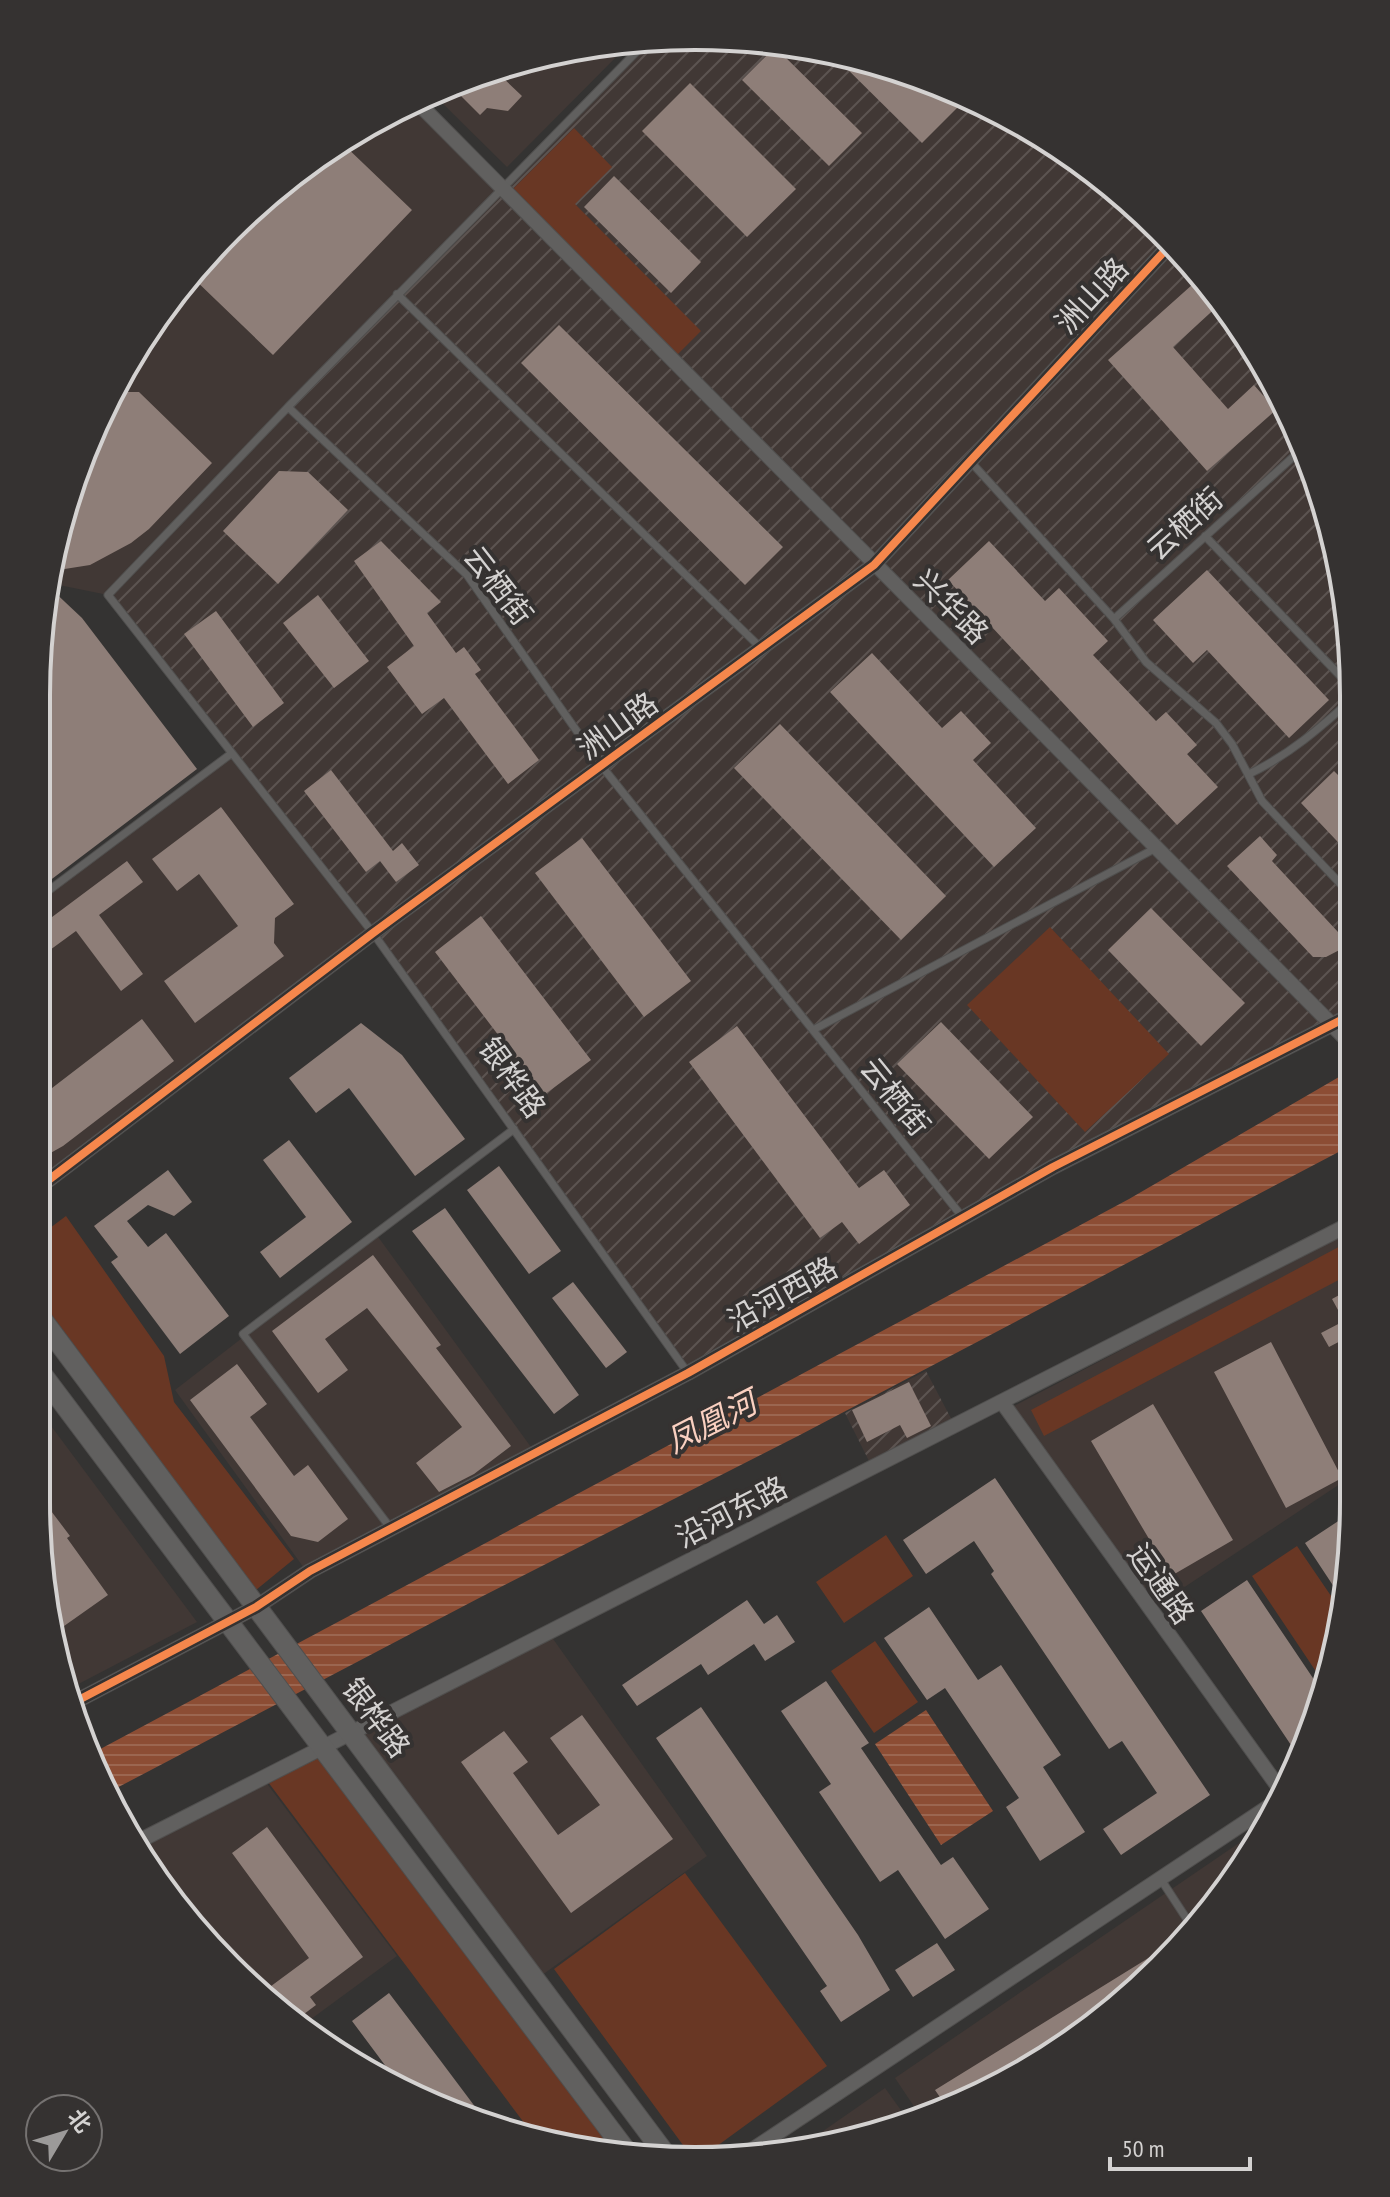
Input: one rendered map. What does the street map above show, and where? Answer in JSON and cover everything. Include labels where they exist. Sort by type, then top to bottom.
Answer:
[{"type":"main road","name":"银桦路","points":[[50,1330],[659,2146]]},
{"type":"main road","name":"银桦路","points":[[50,1385],[619,2142]]},
{"type":"street","name":"兴华路","points":[[425,110],[1340,1034]]},
{"type":"street","name":"洲山路","points":[[50,1179],[373,933],[874,565],[1163,252]]},
{"type":"street","name":"沿河西路","points":[[226,1622],[256,1607],[310,1571],[688,1373],[1053,1167],[1340,1022]]},
{"type":"street","name":"沿河东路","points":[[145,1838],[1340,1229]]},
{"type":"street","name":"运通路","points":[[1002,1402],[1275,1782]]},
{"type":"street","points":[[81,1699],[226,1622]]},
{"type":"street","points":[[763,2143],[1261,1812]]},
{"type":"lane","points":[[288,407],[635,53]]},
{"type":"lane","points":[[397,294],[761,648]]},
{"type":"lane","name":"银桦路","points":[[288,407],[108,595],[373,933],[688,1373]]},
{"type":"lane","name":"云栖街","points":[[288,407],[467,575],[601,766],[964,1219]]},
{"type":"lane","name":"云栖街","points":[[1114,619],[1294,456]]},
{"type":"lane","points":[[970,461],[1114,619],[1146,662],[1216,723],[1249,774],[1262,801],[1340,883]]},
{"type":"lane","points":[[1205,536],[1340,675]]},
{"type":"lane","points":[[1249,774],[1301,743],[1340,709]]},
{"type":"lane","points":[[50,890],[232,753]]},
{"type":"lane","points":[[813,1030],[1156,848]]},
{"type":"lane","points":[[392,1530],[243,1334],[514,1129]]},
{"type":"lane","points":[[1160,1878],[1187,1919]]},
{"type":"shaded area","points":[[737,51],[821,62],[902,84],[942,99],[1018,136],[1088,183],[1151,239],[1207,302],[1231,337],[1254,373],[1291,448],[1306,488],[1328,569],[1339,653],[1340,1016],[688,1373],[374,933],[108,595],[637,53]]},
{"type":"shaded area","points":[[618,55],[507,167],[441,102],[528,72]]},
{"type":"shaded area","points":[[425,110],[500,188],[108,595],[60,585],[84,488],[99,448],[136,372],[183,302],[239,239],[270,210],[337,159],[373,136]]},
{"type":"shaded area","points":[[574,128],[612,167],[575,204],[701,331],[677,355],[512,190]]},
{"type":"shaded area","points":[[232,753],[373,933],[50,1179],[50,890]]},
{"type":"shaded area","points":[[1050,927],[1169,1054],[1085,1132],[967,1005]]},
{"type":"shaded area","name":"凤凰河","points":[[1340,1076],[1340,1151],[117,1788],[99,1750],[1129,1199]]},
{"type":"shaded area","points":[[66,1216],[164,1356],[174,1402],[294,1559],[256,1590],[50,1313],[50,1228]]},
{"type":"shaded area","points":[[376,1234],[539,1458],[304,1568],[175,1390]]},
{"type":"shaded area","points":[[1340,1236],[1340,1484],[1156,1606],[1014,1406]]},
{"type":"shaded area","points":[[1340,1246],[1340,1279],[1044,1436],[1031,1410]]},
{"type":"shaded area","points":[[926,1371],[955,1426],[872,1467],[845,1413]]},
{"type":"shaded area","points":[[50,1424],[197,1622],[77,1685],[62,1628],[51,1544]]},
{"type":"shaded area","points":[[886,1535],[913,1576],[844,1623],[816,1582]]},
{"type":"shaded area","points":[[1297,1546],[1332,1598],[1317,1673],[1252,1576]]},
{"type":"shaded area","points":[[551,1636],[707,1856],[538,1978],[356,1733]]},
{"type":"shaded area","points":[[875,1641],[918,1702],[874,1733],[831,1671]]},
{"type":"shaded area","points":[[926,1710],[993,1811],[941,1845],[875,1744]]},
{"type":"shaded area","points":[[319,1749],[618,2142],[569,2135],[525,2124],[265,1778]]},
{"type":"shaded area","points":[[262,1777],[397,1956],[310,2020],[270,1987],[210,1927],[183,1895],[145,1839]]},
{"type":"shaded area","points":[[1245,1839],[1207,1895],[1151,1958],[1088,2014],[1053,2038],[1018,2061],[915,2108],[895,2078]]},
{"type":"shaded area","points":[[685,1873],[827,2066],[716,2146],[684,2147],[554,1969]]},
{"type":"shaded area","points":[[885,2088],[903,2113],[862,2125],[816,2136]]},
{"type":"building","points":[[767,55],[785,57],[862,133],[829,166],[742,80]]},
{"type":"building","points":[[846,68],[902,84],[958,107],[922,143]]},
{"type":"building","points":[[504,79],[522,96],[508,111],[487,108],[480,115],[460,95]]},
{"type":"building","points":[[690,83],[796,189],[747,237],[642,131]]},
{"type":"building","points":[[350,151],[412,210],[273,355],[199,283],[270,210],[302,183]]},
{"type":"building","points":[[614,176],[701,262],[671,293],[584,207]]},
{"type":"building","points":[[1192,285],[1213,310],[1173,347],[1228,409],[1254,385],[1274,412],[1207,471],[1108,360]]},
{"type":"building","points":[[559,325],[783,547],[745,585],[521,363]]},
{"type":"building","points":[[126,392],[139,392],[212,463],[149,529],[131,543],[90,565],[62,569],[84,488],[99,448]]},
{"type":"building","points":[[279,471],[308,472],[348,510],[278,584],[223,531]]},
{"type":"building","points":[[381,541],[441,602],[427,613],[456,653],[464,647],[481,670],[475,674],[539,760],[508,784],[444,698],[422,714],[387,667],[414,646],[354,561]]},
{"type":"building","points":[[989,541],[1045,601],[1059,588],[1108,641],[1093,655],[1156,721],[1166,712],[1197,745],[1187,754],[1218,787],[1177,825],[948,580]]},
{"type":"building","points":[[1207,570],[1329,700],[1289,738],[1207,650],[1193,663],[1153,620]]},
{"type":"building","points":[[318,595],[369,661],[334,688],[283,623]]},
{"type":"building","points":[[58,596],[82,618],[197,769],[50,880],[51,653]]},
{"type":"building","points":[[216,611],[284,703],[253,727],[184,634]]},
{"type":"building","points":[[872,653],[942,728],[961,711],[991,743],[973,760],[1036,828],[994,867],[830,692]]},
{"type":"building","points":[[780,724],[946,896],[901,940],[734,768]]},
{"type":"building","points":[[331,770],[393,851],[402,843],[419,865],[396,882],[380,861],[366,872],[304,791]]},
{"type":"building","points":[[1334,771],[1340,777],[1340,844],[1301,803]]},
{"type":"building","points":[[221,807],[294,904],[275,918],[274,943],[284,956],[195,1023],[164,981],[238,926],[199,874],[177,891],[152,859]]},
{"type":"building","points":[[1260,836],[1277,855],[1272,861],[1338,932],[1340,930],[1340,950],[1326,957],[1313,957],[1227,866]]},
{"type":"building","points":[[582,838],[691,981],[644,1017],[535,873]]},
{"type":"building","points":[[127,861],[143,882],[99,915],[143,974],[121,991],[76,931],[50,950],[50,919]]},
{"type":"building","points":[[1151,908],[1245,1003],[1201,1046],[1108,950]]},
{"type":"building","points":[[481,916],[591,1060],[544,1095],[435,952]]},
{"type":"building","points":[[142,1019],[174,1061],[50,1153],[50,1090]]},
{"type":"building","points":[[941,1022],[1033,1117],[989,1159],[897,1064]]},
{"type":"building","points":[[361,1023],[402,1055],[465,1139],[415,1176],[349,1088],[316,1113],[289,1078]]},
{"type":"building","points":[[737,1026],[859,1188],[884,1170],[910,1205],[859,1244],[842,1222],[820,1238],[689,1062]]},
{"type":"building","points":[[289,1140],[352,1222],[280,1278],[260,1252],[306,1217],[263,1160]]},
{"type":"building","points":[[499,1166],[561,1251],[529,1274],[467,1190]]},
{"type":"building","points":[[168,1170],[192,1202],[174,1216],[148,1205],[127,1221],[148,1247],[166,1233],[229,1316],[180,1354],[111,1262],[118,1257],[94,1226]]},
{"type":"building","points":[[445,1208],[579,1395],[554,1414],[412,1231]]},
{"type":"building","points":[[373,1255],[441,1345],[436,1348],[511,1446],[474,1474],[439,1492],[416,1463],[462,1427],[367,1308],[325,1339],[348,1370],[318,1393],[272,1331]]},
{"type":"building","points":[[573,1282],[627,1352],[606,1368],[552,1298]]},
{"type":"building","points":[[1340,1295],[1340,1314],[1332,1299]]},
{"type":"building","points":[[1340,1323],[1340,1341],[1329,1347],[1321,1333]]},
{"type":"building","points":[[1271,1342],[1340,1479],[1286,1508],[1214,1372]]},
{"type":"building","points":[[237,1364],[267,1404],[250,1417],[294,1476],[308,1465],[348,1519],[318,1542],[291,1536],[190,1400]]},
{"type":"building","points":[[909,1382],[931,1426],[907,1438],[900,1425],[867,1442],[852,1410]]},
{"type":"building","points":[[1153,1404],[1233,1540],[1171,1576],[1091,1441]]},
{"type":"building","points":[[995,1478],[1210,1795],[1121,1855],[1103,1829],[1157,1793],[1122,1741],[1109,1749],[991,1574],[994,1571],[974,1541],[926,1574],[903,1540]]},
{"type":"building","points":[[50,1510],[70,1536],[67,1538],[108,1595],[62,1628],[51,1544]]},
{"type":"building","points":[[1340,1520],[1334,1587],[1305,1543]]},
{"type":"building","points":[[1247,1580],[1315,1680],[1292,1746],[1201,1611]]},
{"type":"building","points":[[747,1600],[764,1624],[777,1615],[795,1642],[765,1661],[754,1644],[708,1675],[701,1664],[637,1706],[622,1685]]},
{"type":"building","points":[[929,1607],[978,1680],[1001,1665],[1061,1755],[1043,1767],[1085,1832],[1040,1861],[1006,1807],[1019,1798],[945,1688],[927,1700],[884,1638]]},
{"type":"building","points":[[826,1681],[869,1743],[861,1748],[941,1865],[953,1857],[989,1909],[945,1939],[898,1870],[880,1882],[819,1792],[831,1784],[781,1711]]},
{"type":"building","points":[[701,1707],[858,1935],[890,1990],[841,2022],[820,1991],[827,1986],[656,1738]]},
{"type":"building","points":[[582,1715],[673,1839],[571,1913],[461,1762],[504,1731],[528,1762],[513,1773],[558,1835],[600,1805],[550,1738]]},
{"type":"building","points":[[267,1827],[363,1957],[310,1997],[316,2005],[303,2015],[270,1987],[309,1958],[232,1853]]},
{"type":"building","points":[[937,1943],[955,1970],[913,1997],[895,1970]]},
{"type":"building","points":[[1151,1958],[1088,2014],[1018,2061],[941,2098],[935,2090]]},
{"type":"building","points":[[389,1993],[476,2109],[388,2069],[352,2021]]},
{"type":"cycle path","points":[[50,1179],[373,933],[874,565],[1163,252]]},
{"type":"cycle path","points":[[81,1699],[256,1607],[310,1571],[688,1373],[1053,1167],[1340,1021]]}]
